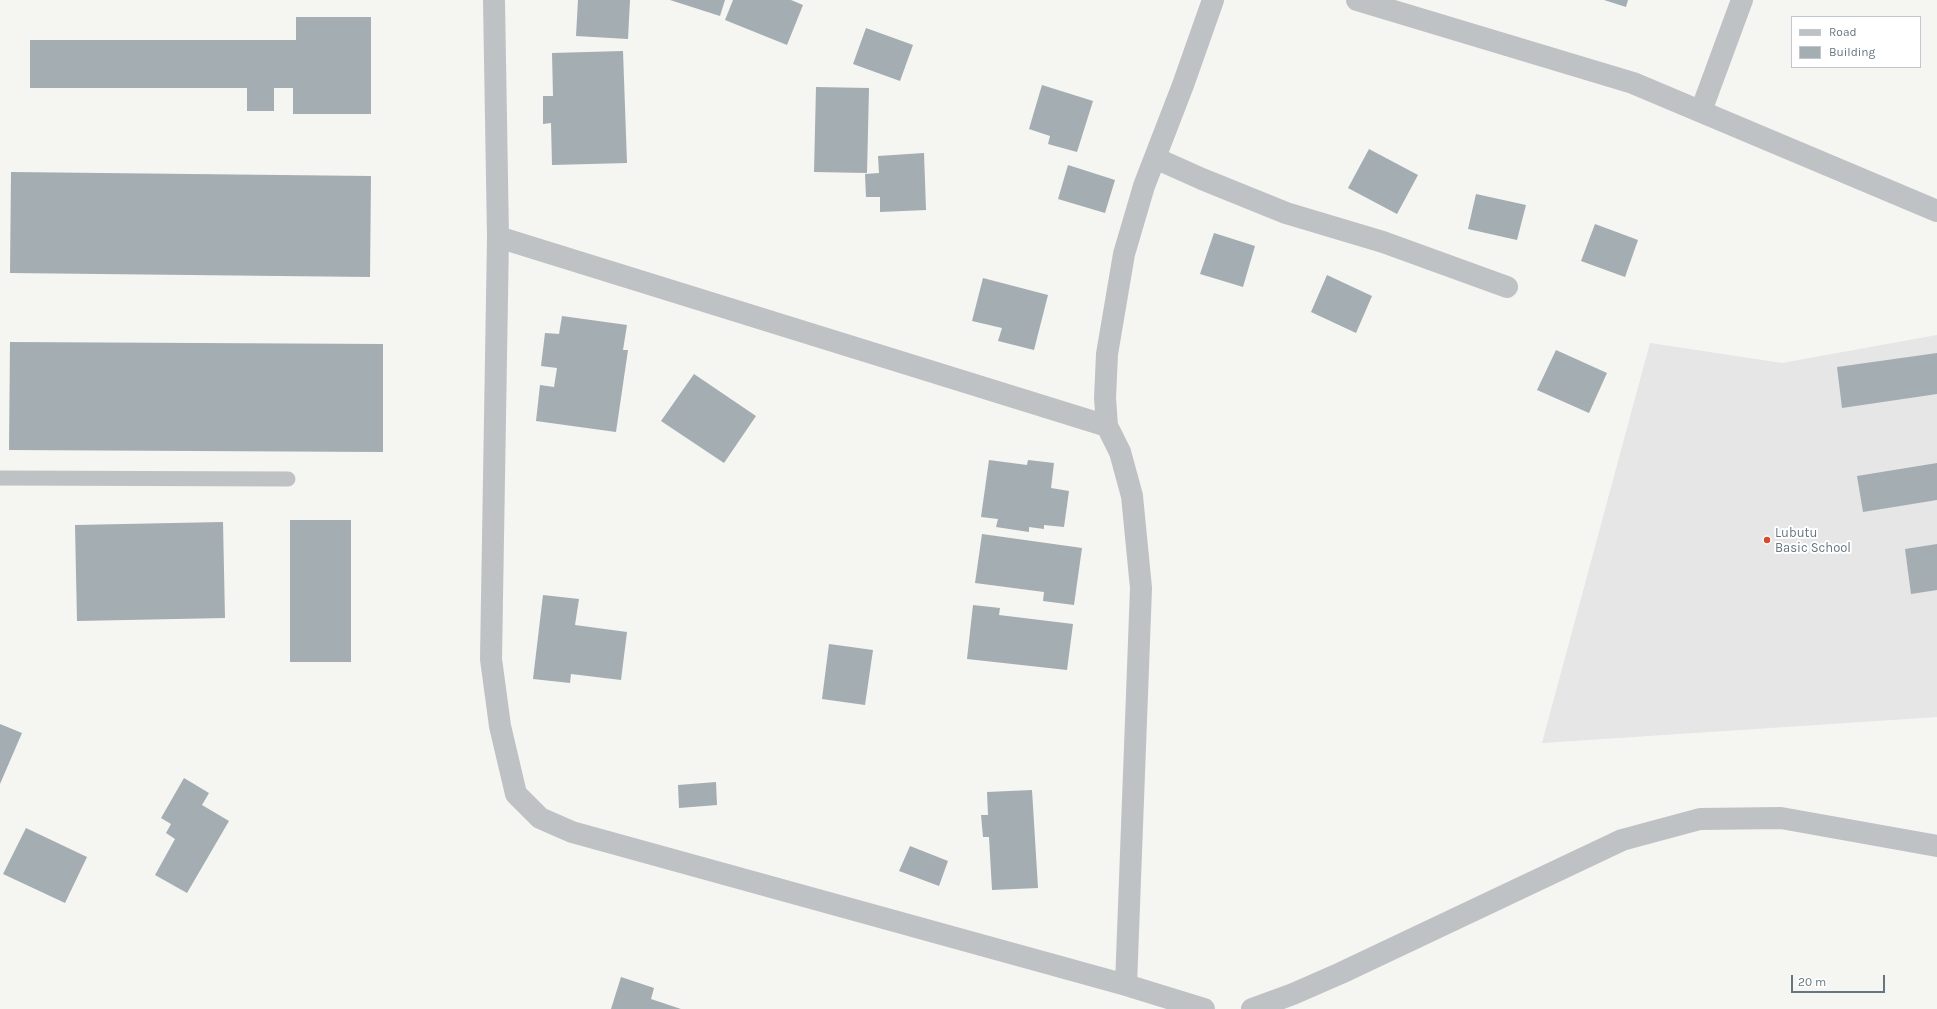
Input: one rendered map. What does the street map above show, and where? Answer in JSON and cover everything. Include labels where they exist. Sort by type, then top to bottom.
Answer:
[{"type":"street","points":[[494,0],[498,237],[491,659],[500,726],[516,794],[540,818],[572,832],[1126,985],[1204,1009]]},
{"type":"street","points":[[1126,985],[1141,588],[1132,496],[1120,452],[1107,426],[1105,398],[1107,354],[1124,254],[1144,186],[1183,85],[1213,0]]},
{"type":"street","points":[[1357,0],[1634,83],[1937,211]]},
{"type":"street","points":[[1701,111],[1742,0]]},
{"type":"street","points":[[1155,158],[1202,180],[1286,213],[1383,242],[1507,287]]},
{"type":"street","points":[[498,237],[1107,426]]},
{"type":"street","points":[[1252,1009],[1293,994],[1341,973],[1622,840],[1700,819],[1781,818],[1937,846]]},
{"type":"lane","points":[[0,478],[288,479]]},
{"type":"shaded area","name":"Lubutu Basic School","points":[[1937,335],[1937,717],[1542,743],[1650,343],[1782,363]]},
{"type":"building","points":[[578,0],[630,0],[628,39],[576,36]]},
{"type":"building","points":[[670,0],[725,0],[720,16]]},
{"type":"building","points":[[733,0],[791,0],[803,5],[787,45],[725,20]]},
{"type":"building","points":[[1604,0],[1628,0],[1626,7]]},
{"type":"building","points":[[296,17],[371,17],[371,114],[293,114],[293,88],[274,88],[274,111],[247,111],[247,88],[30,88],[30,40],[296,40]]},
{"type":"building","points":[[866,28],[913,45],[900,81],[853,64]]},
{"type":"building","points":[[623,51],[627,163],[552,165],[551,123],[543,124],[543,96],[553,96],[552,53]]},
{"type":"building","points":[[1042,85],[1093,101],[1077,152],[1048,144],[1050,136],[1029,129]]},
{"type":"building","points":[[816,87],[869,88],[867,173],[814,172]]},
{"type":"building","points":[[1369,149],[1418,175],[1397,214],[1348,188]]},
{"type":"building","points":[[924,153],[926,210],[880,212],[880,197],[866,197],[865,174],[879,173],[878,156]]},
{"type":"building","points":[[1068,165],[1115,180],[1105,213],[1058,199]]},
{"type":"building","points":[[11,172],[371,176],[370,277],[10,273]]},
{"type":"building","points":[[1476,194],[1526,205],[1517,240],[1468,229]]},
{"type":"building","points":[[1595,224],[1638,240],[1625,277],[1581,261]]},
{"type":"building","points":[[1214,233],[1255,246],[1243,287],[1200,274]]},
{"type":"building","points":[[1327,275],[1372,296],[1356,333],[1311,312]]},
{"type":"building","points":[[983,278],[1048,295],[1034,350],[998,341],[1002,328],[972,321]]},
{"type":"building","points":[[562,316],[627,325],[623,350],[628,350],[616,432],[536,421],[540,385],[554,387],[557,368],[541,366],[545,333],[559,334]]},
{"type":"building","points":[[10,342],[383,344],[383,452],[9,450]]},
{"type":"building","points":[[1556,350],[1607,373],[1589,413],[1537,390]]},
{"type":"building","points":[[1937,353],[1937,394],[1842,408],[1837,367]]},
{"type":"building","points":[[694,374],[756,416],[724,463],[661,421]]},
{"type":"building","points":[[989,460],[1027,465],[1028,460],[1054,463],[1051,488],[1069,491],[1064,527],[1044,525],[1044,529],[1029,527],[1029,532],[996,527],[998,519],[981,517]]},
{"type":"building","points":[[1937,463],[1937,500],[1863,512],[1857,476]]},
{"type":"building","points":[[290,520],[351,520],[351,662],[290,662]]},
{"type":"building","points":[[223,522],[225,618],[77,621],[75,525]]},
{"type":"building","points":[[982,534],[1082,548],[1074,605],[1043,601],[1044,592],[975,583]]},
{"type":"building","points":[[1937,544],[1937,590],[1911,594],[1905,549]]},
{"type":"building","points":[[543,595],[579,599],[575,625],[627,632],[621,680],[571,674],[570,683],[533,679]]},
{"type":"building","points":[[973,605],[1000,608],[999,615],[1073,624],[1067,670],[967,659]]},
{"type":"building","points":[[829,644],[873,650],[865,705],[822,699]]},
{"type":"building","points":[[0,724],[22,733],[0,784]]},
{"type":"building","points":[[184,778],[209,793],[202,805],[229,821],[187,893],[155,875],[175,839],[166,833],[171,824],[161,818]]},
{"type":"building","points":[[716,782],[717,805],[679,808],[678,785]]},
{"type":"building","points":[[1032,790],[1038,888],[992,890],[989,837],[983,837],[981,815],[988,815],[987,792]]},
{"type":"building","points":[[26,828],[87,857],[65,903],[3,874]]},
{"type":"building","points":[[910,846],[948,861],[939,886],[899,871]]},
{"type":"building","points":[[621,977],[654,988],[651,999],[681,1009],[611,1009]]},
{"type":"place","name":"Lubutu Basic School","points":[[1767,540]]}]
